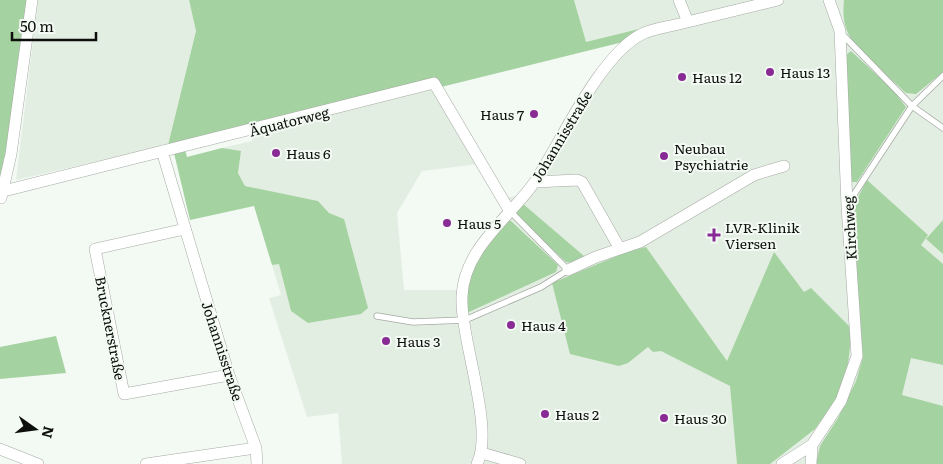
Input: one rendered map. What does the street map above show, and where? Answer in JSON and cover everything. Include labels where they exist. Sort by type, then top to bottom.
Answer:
[{"type":"street","points":[[1,195],[11,154],[32,0]]},
{"type":"street","points":[[679,0],[688,22]]},
{"type":"street","name":"Johannisstraße","points":[[482,453],[479,409],[462,296],[467,271],[479,249],[509,210],[535,182],[593,83],[621,50],[642,34],[778,0]]},
{"type":"street","name":"Kirchweg","points":[[782,464],[812,445],[841,400],[857,356],[847,206],[840,31],[829,0]]},
{"type":"street","name":"Äquatorweg","points":[[1,195],[162,151],[434,83],[509,210]]},
{"type":"street","name":"Johannisstraße","points":[[162,151],[228,375],[256,448],[257,464]]},
{"type":"street","points":[[568,270],[640,242],[754,175],[784,166]]},
{"type":"street","points":[[535,182],[577,180],[582,182],[620,249]]},
{"type":"street","name":"Brucknerstraße","points":[[185,229],[95,249],[124,394],[228,375]]},
{"type":"street","name":"Kirchweg","points":[[811,464],[812,445]]},
{"type":"street","points":[[146,464],[256,448]]},
{"type":"street","points":[[0,449],[38,464]]},
{"type":"street","points":[[476,464],[482,453],[520,464]]},
{"type":"lane","points":[[840,31],[912,106],[943,128]]},
{"type":"lane","points":[[847,206],[912,106],[943,76]]},
{"type":"lane","points":[[377,316],[413,322],[465,320],[541,287],[568,270],[509,210]]},
{"type":"shaded area","points":[[38,0],[189,0],[196,31],[168,145],[16,180]]},
{"type":"shaded area","name":"LVR-Klinik Viersen","points":[[574,0],[943,0],[943,464],[342,464],[338,413],[307,417],[269,298],[281,295],[272,265],[279,263],[291,311],[329,213],[318,201],[245,186],[238,173],[241,152],[222,148],[252,141],[250,134],[433,89],[478,164],[422,171],[397,213],[404,290],[459,290],[475,250],[502,210],[502,205],[507,197],[518,196],[638,30],[586,43]]},
{"type":"green space","points":[[0,0],[29,0],[8,156],[4,158],[0,182]]},
{"type":"green space","points":[[189,0],[574,0],[586,42],[639,29],[623,42],[441,87],[168,145],[196,31]]},
{"type":"green space","points":[[844,0],[943,0],[943,72],[916,94],[906,93],[865,55],[851,39],[847,31],[843,12]]},
{"type":"green space","points":[[851,51],[893,90],[906,107],[857,182],[851,182],[846,55]]},
{"type":"green space","points":[[222,148],[241,151],[238,173],[245,186],[318,201],[329,213],[344,219],[368,308],[361,314],[308,323],[291,311],[279,264],[272,265],[254,206],[190,220],[174,153],[185,150],[187,157]]},
{"type":"green space","points":[[867,180],[928,235],[921,245],[943,264],[943,365],[911,358],[902,395],[943,406],[943,464],[816,464],[820,446],[838,418],[856,381],[863,357],[853,220],[855,203]]},
{"type":"green space","points":[[522,203],[584,256],[571,263],[566,262],[519,218],[516,213]]},
{"type":"green space","points":[[943,220],[943,254],[926,239]]},
{"type":"green space","points":[[507,221],[511,221],[558,265],[556,272],[469,312],[465,310],[468,281],[483,250]]},
{"type":"green space","points":[[646,247],[727,361],[774,252],[804,292],[811,288],[852,329],[848,364],[836,400],[815,429],[770,464],[737,464],[730,386],[661,351],[653,352],[648,347],[628,363],[619,366],[570,354],[552,283],[629,251]]},
{"type":"green space","points":[[56,336],[66,373],[0,379],[0,347]]},
{"type":"place","name":"Haus 13","points":[[770,72]]},
{"type":"place","name":"Haus 12","points":[[682,77]]},
{"type":"place","name":"Haus 7","points":[[534,114]]},
{"type":"place","name":"Haus 6","points":[[276,153]]},
{"type":"place","name":"Neubau Psychiatrie","points":[[664,156]]},
{"type":"place","name":"Haus 5","points":[[447,223]]},
{"type":"place","name":"LVR-Klinik Viersen","points":[[714,235]]},
{"type":"place","name":"Haus 4","points":[[511,325]]},
{"type":"place","name":"Haus 3","points":[[386,341]]},
{"type":"place","name":"Haus 2","points":[[545,414]]},
{"type":"place","name":"Haus 30","points":[[664,418]]}]
